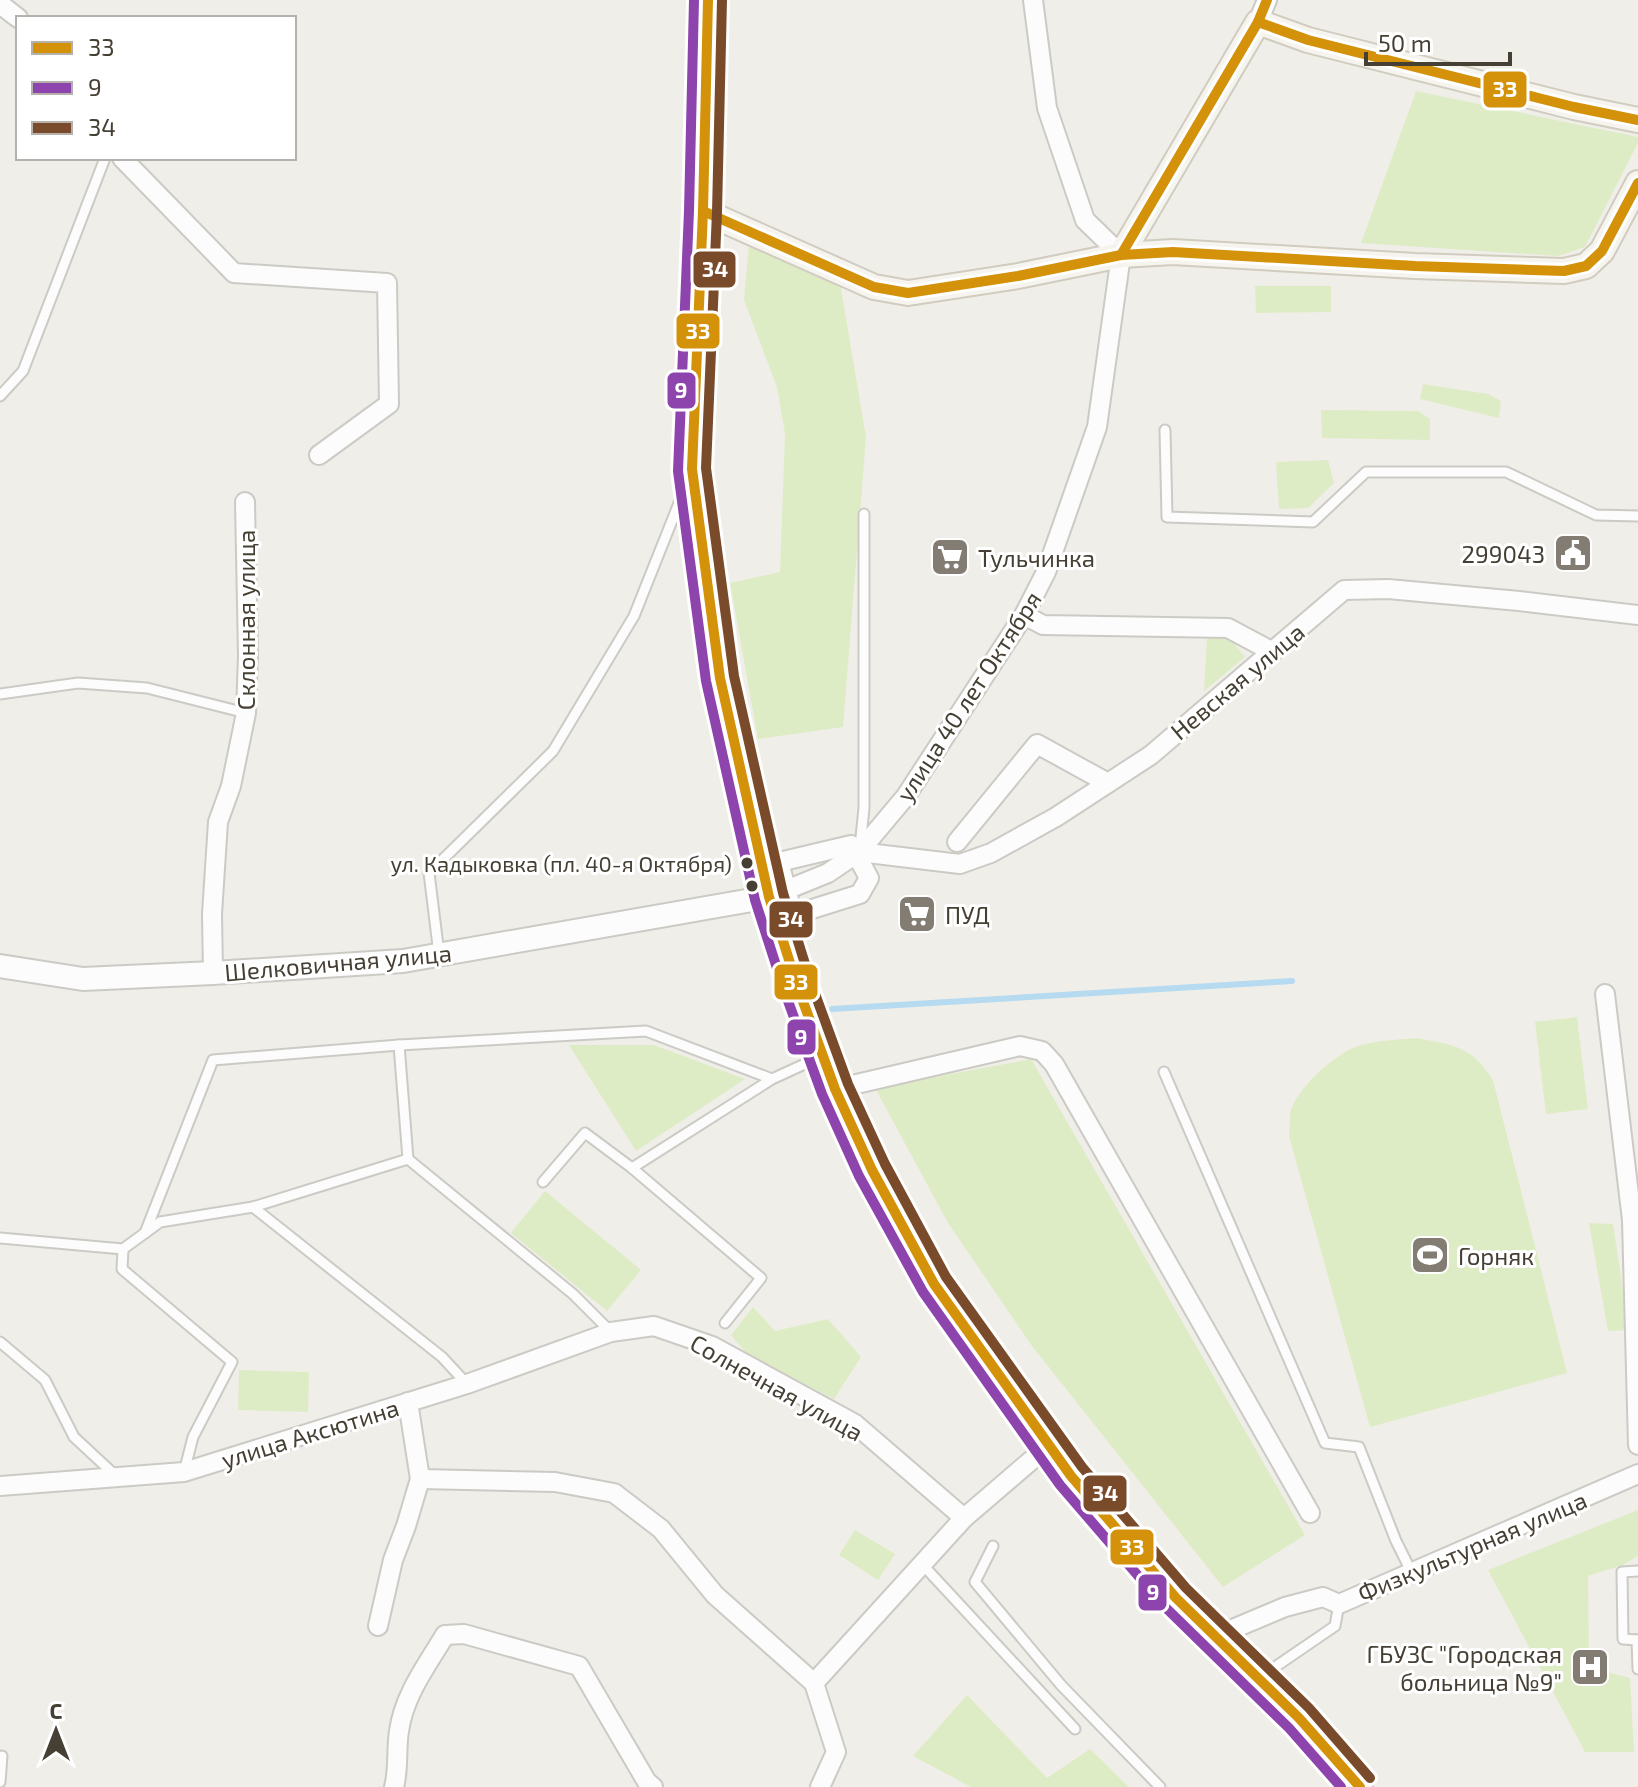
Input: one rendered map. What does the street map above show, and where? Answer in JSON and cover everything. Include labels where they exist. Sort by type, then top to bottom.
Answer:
[{"type":"main road","points":[[708,0],[692,469],[720,678],[823,1056],[835,1089],[872,1170],[934,1284],[1048,1446],[1176,1598],[1299,1718],[1360,1787]]},
{"type":"main road","points":[[1262,11],[1308,40],[1574,107],[1638,120]]},
{"type":"main road","name":"улица 40 лет Октября","points":[[1121,255],[1262,11]]},
{"type":"main road","points":[[703,211],[874,287],[908,293],[1018,276],[1121,255],[1173,252],[1564,271],[1586,266],[1602,251],[1638,183]]},
{"type":"street","points":[[1033,0],[1047,108],[1085,220],[1121,255]]},
{"type":"street","points":[[0,4],[16,16]]},
{"type":"street","points":[[124,160],[234,273],[387,283],[389,404],[319,455]]},
{"type":"street","name":"улица 40 лет Октября","points":[[778,893],[828,873],[858,853],[906,796],[1024,615],[1046,572],[1097,427],[1121,255]]},
{"type":"street","name":"Склонная улица","points":[[213,973],[212,914],[218,822],[231,786],[246,713],[245,502]]},
{"type":"street","name":"Невская улица","points":[[778,893],[779,862],[851,845],[858,853],[960,864],[991,853],[1056,817],[1151,755],[1344,590],[1388,589],[1638,615]]},
{"type":"street","points":[[1024,615],[1043,625],[1228,628],[1273,652]]},
{"type":"street","points":[[957,842],[1037,744],[1108,783]]},
{"type":"street","points":[[778,893],[793,915],[860,894],[869,878],[858,853]]},
{"type":"street","name":"Шелковичная улица","points":[[0,966],[83,979],[403,961],[778,893]]},
{"type":"street","points":[[1605,994],[1635,1220],[1638,1445]]},
{"type":"street","points":[[835,1089],[1020,1046],[1042,1051],[1054,1064],[1310,1513]]},
{"type":"street","name":"Солнечная улица","points":[[611,1332],[654,1326],[712,1346],[855,1424],[964,1518]]},
{"type":"street","name":"улица Аксютина","points":[[0,1486],[184,1472],[467,1384],[611,1332]]},
{"type":"street","points":[[378,1626],[393,1560],[420,1479],[408,1402]]},
{"type":"street","points":[[814,1683],[964,1518],[1048,1446]]},
{"type":"street","name":"Физкультурная улица","points":[[1216,1636],[1285,1607],[1323,1597],[1339,1604],[1638,1474]]},
{"type":"street","points":[[420,1479],[555,1482],[614,1493],[661,1529],[715,1595],[814,1683],[836,1752],[820,1787]]},
{"type":"street","points":[[394,1787],[398,1731],[418,1678],[445,1635],[464,1634],[579,1666],[647,1782],[653,1787]]},
{"type":"lane","points":[[0,396],[23,371],[104,160]]},
{"type":"lane","points":[[1165,430],[1167,517],[1313,522],[1366,472],[1506,472],[1596,515],[1638,516]]},
{"type":"lane","points":[[439,954],[429,873],[553,751],[634,616],[692,469]]},
{"type":"lane","points":[[858,853],[864,808],[864,514]]},
{"type":"lane","points":[[0,694],[78,683],[147,688],[246,713]]},
{"type":"lane","points":[[145,1233],[213,1060],[399,1045],[646,1031],[772,1079]]},
{"type":"lane","points":[[399,1045],[408,1159],[573,1294],[611,1332]]},
{"type":"lane","points":[[632,1168],[772,1079],[823,1056]]},
{"type":"lane","points":[[1164,1072],[1325,1443],[1359,1447],[1412,1573]]},
{"type":"lane","points":[[543,1182],[585,1133],[632,1168],[761,1278],[725,1323]]},
{"type":"lane","points":[[0,1238],[123,1249],[160,1222],[253,1207],[408,1159]]},
{"type":"lane","points":[[253,1207],[442,1357],[467,1384]]},
{"type":"lane","points":[[123,1249],[122,1269],[232,1362],[193,1437],[184,1472]]},
{"type":"lane","points":[[0,1342],[45,1380],[74,1437],[116,1476]]},
{"type":"lane","points":[[993,1546],[975,1582],[1061,1685],[1160,1787]]},
{"type":"lane","points":[[922,1564],[1075,1729]]},
{"type":"lane","points":[[1638,1571],[1622,1572],[1623,1639],[1638,1640],[1638,1669]]},
{"type":"lane","points":[[1259,1678],[1335,1626],[1339,1604]]},
{"type":"lane","points":[[0,1782],[2,1756]]},
{"type":"green space","points":[[1416,91],[1638,137],[1638,143],[1585,247],[1558,256],[1361,243]]},
{"type":"green space","points":[[749,243],[839,277],[866,437],[843,727],[758,739],[730,583],[780,572],[785,434],[777,387],[744,300]]},
{"type":"green space","points":[[1255,286],[1331,286],[1331,312],[1256,313]]},
{"type":"green space","points":[[1423,384],[1488,394],[1501,401],[1499,418],[1420,399]]},
{"type":"green space","points":[[1321,410],[1418,411],[1430,419],[1430,440],[1322,438]]},
{"type":"green space","points":[[1328,460],[1334,483],[1308,508],[1279,509],[1276,462]]},
{"type":"green space","points":[[1225,633],[1245,657],[1204,691],[1207,636]]},
{"type":"green space","points":[[1577,1017],[1588,1109],[1546,1114],[1535,1022]]},
{"type":"green space","name":"Горняк","points":[[1416,1038],[1461,1049],[1477,1060],[1493,1080],[1567,1373],[1370,1427],[1289,1136],[1290,1116],[1295,1101],[1308,1083],[1345,1052],[1368,1043]]},
{"type":"green space","points":[[569,1045],[654,1045],[745,1079],[636,1151]]},
{"type":"green space","points":[[1031,1059],[1305,1535],[1223,1587],[1032,1346],[948,1223],[875,1088]]},
{"type":"green space","points":[[545,1191],[641,1270],[607,1311],[511,1233]]},
{"type":"green space","points":[[1589,1223],[1613,1224],[1629,1330],[1608,1331]]},
{"type":"green space","points":[[753,1307],[775,1331],[828,1319],[861,1357],[834,1399],[747,1354],[731,1335]]},
{"type":"green space","points":[[239,1370],[309,1372],[308,1412],[238,1410]]},
{"type":"green space","name":"ГБУЗС \"Городская больница №9\"","points":[[1638,1510],[1638,1556],[1623,1565],[1588,1576],[1589,1667],[1630,1678],[1634,1752],[1585,1752],[1488,1570]]},
{"type":"green space","points":[[855,1530],[895,1554],[878,1580],[839,1555]]},
{"type":"green space","points":[[967,1695],[1047,1778],[1090,1749],[1129,1787],[971,1787],[913,1756]]},
{"type":"waterway","points":[[832,1009],[1292,981]]},
{"type":"transit line","name":"9","points":[[694,0],[678,471],[706,681],[755,900],[784,990],[822,1094],[859,1176],[923,1292],[1060,1485],[1165,1607],[1289,1728],[1341,1787]]},
{"type":"transit line","name":"33","points":[[708,0],[692,469],[720,678],[769,897],[797,985],[835,1089],[872,1170],[934,1284],[1071,1476],[1176,1598],[1299,1718],[1360,1787]]},
{"type":"transit line","name":"34","points":[[722,0],[706,468],[734,676],[783,893],[810,980],[848,1084],[885,1164],[946,1277],[1082,1467],[1186,1588],[1309,1708],[1370,1778]]},
{"type":"transit line","name":"33","points":[[1121,255],[1258,22],[1267,0]]},
{"type":"transit line","name":"33","points":[[1258,22],[1308,40],[1574,107],[1638,120]]},
{"type":"transit line","name":"33","points":[[703,211],[874,287],[908,293],[1018,276],[1121,255],[1173,252],[1564,271],[1586,266],[1602,251],[1638,183]]},
{"type":"place","name":"299043","points":[[1573,553]]},
{"type":"place","name":"Тульчинка","points":[[950,557]]},
{"type":"place","name":"ул. Кадыковка (пл. 40-я Октября)","points":[[747,863]]},
{"type":"place","name":"ПУД","points":[[917,914]]},
{"type":"place","name":"Горняк","points":[[1430,1255]]},
{"type":"place","name":"ГБУЗС \"Городская больница №9\"","points":[[1590,1667]]}]
